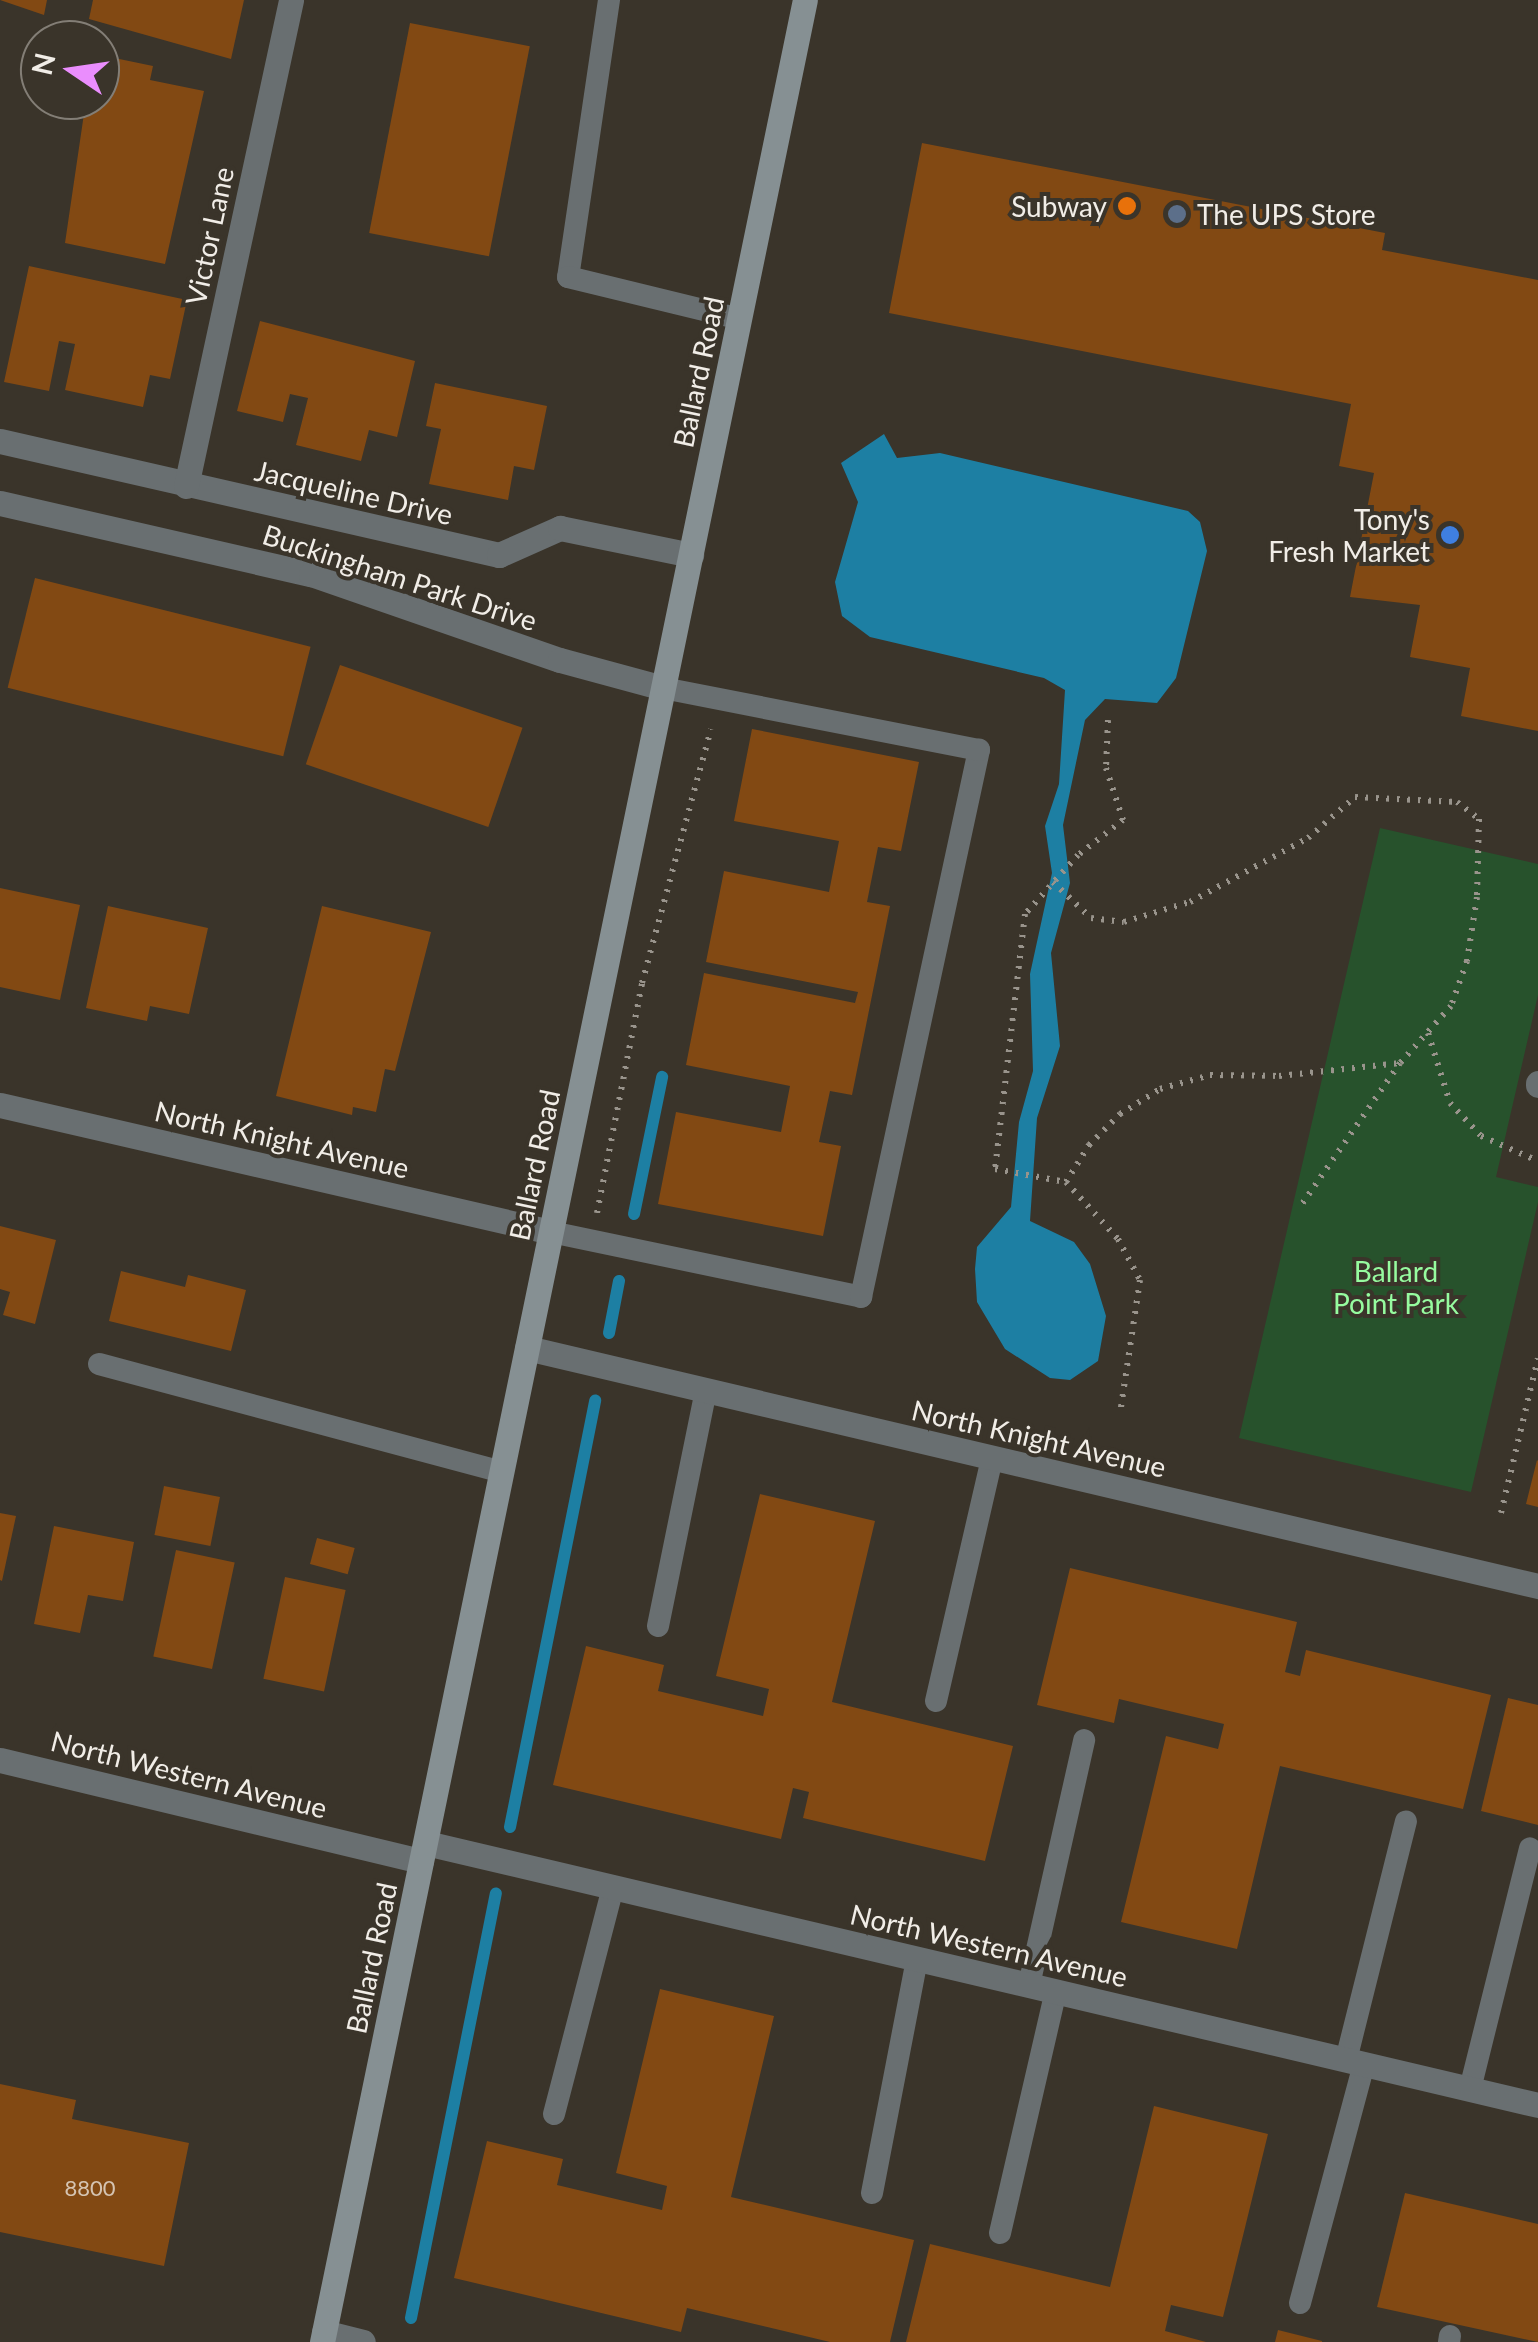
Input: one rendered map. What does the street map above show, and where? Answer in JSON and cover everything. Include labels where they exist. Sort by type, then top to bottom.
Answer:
[{"type":"street","name":"Victor Lane","points":[[186,486],[291,0]]},
{"type":"street","name":"Ballard Road","points":[[323,2337],[805,0]]},
{"type":"street","name":"Jacqueline Drive","points":[[0,441],[498,555],[560,528],[691,555]]},
{"type":"street","name":"Buckingham Park Drive","points":[[0,503],[311,574],[560,660],[663,688]]},
{"type":"street","name":"North Knight Avenue","points":[[0,1105],[551,1232]]},
{"type":"street","name":"North Knight Avenue","points":[[527,1348],[1538,1586]]},
{"type":"street","name":"North Western Avenue","points":[[0,1760],[424,1852],[613,1887],[1538,2105]]},
{"type":"street","points":[[323,2337],[363,2342]]},
{"type":"lane","points":[[609,0],[568,278],[740,319]]},
{"type":"lane","points":[[551,1232],[861,1297],[978,750],[663,688]]},
{"type":"lane","points":[[98,1364],[501,1472]]},
{"type":"lane","points":[[658,1626],[706,1391]]},
{"type":"lane","points":[[936,1701],[992,1458]]},
{"type":"lane","points":[[1028,1985],[1084,1740]]},
{"type":"lane","points":[[1300,2302],[1406,1821]]},
{"type":"lane","points":[[1470,2089],[1530,1848]]},
{"type":"lane","points":[[554,2114],[613,1887]]},
{"type":"lane","points":[[872,2193],[918,1959]]},
{"type":"lane","points":[[1000,2234],[1056,1991]]},
{"type":"path","points":[[596,1222],[642,983],[715,718]]},
{"type":"path","points":[[1108,720],[1106,768],[1123,820],[1078,856],[1025,914],[994,1169],[1066,1182],[1118,1239],[1140,1280],[1120,1414]]},
{"type":"path","points":[[1055,882],[1090,918],[1124,922],[1190,902],[1308,838],[1355,798],[1457,802],[1479,819],[1477,897],[1468,961],[1452,1006],[1400,1064],[1302,1204]]},
{"type":"path","points":[[1428,1032],[1450,1104],[1480,1136],[1538,1160]]},
{"type":"path","points":[[1066,1182],[1110,1124],[1160,1089],[1210,1075],[1278,1076],[1400,1064]]},
{"type":"path","points":[[1501,1513],[1538,1358]]},
{"type":"green space","name":"Ballard Point Park","points":[[1380,828],[1538,864],[1538,995],[1496,1177],[1538,1187],[1538,1202],[1471,1492],[1239,1438]]},
{"type":"water","points":[[884,434],[897,458],[940,453],[1188,511],[1200,522],[1207,551],[1176,678],[1157,703],[1105,699],[1085,720],[1063,825],[1070,883],[1051,953],[1060,1046],[1037,1118],[1030,1221],[1074,1242],[1090,1264],[1106,1316],[1098,1361],[1070,1380],[1050,1378],[1005,1349],[977,1302],[975,1269],[977,1247],[1011,1207],[1019,1122],[1033,1071],[1030,974],[1052,873],[1045,826],[1059,784],[1065,690],[1044,678],[870,637],[842,616],[835,582],[858,502],[841,463]]},
{"type":"building","points":[[0,0],[47,0],[44,15]]},
{"type":"building","points":[[93,0],[244,0],[231,59],[120,28],[120,20],[89,19]]},
{"type":"building","points":[[410,23],[530,46],[489,256],[369,233]]},
{"type":"building","points":[[120,59],[153,66],[150,80],[204,91],[165,264],[65,243],[83,120],[120,120]]},
{"type":"building","points":[[922,143],[1385,233],[1382,250],[1538,280],[1538,731],[1461,716],[1470,668],[1410,657],[1420,605],[1350,597],[1374,473],[1339,466],[1351,404],[889,313]]},
{"type":"building","points":[[29,266],[187,300],[170,379],[150,375],[143,407],[65,390],[75,344],[59,341],[49,391],[4,382]]},
{"type":"building","points":[[260,321],[415,361],[397,437],[369,430],[361,461],[296,445],[308,398],[290,394],[283,422],[237,411]]},
{"type":"building","points":[[435,383],[547,406],[534,470],[514,466],[508,500],[429,484],[441,429],[426,426]]},
{"type":"building","points":[[35,578],[311,647],[283,756],[8,688]]},
{"type":"building","points":[[340,665],[522,728],[488,827],[306,764]]},
{"type":"building","points":[[752,729],[919,762],[901,851],[878,847],[867,902],[890,906],[852,1095],[830,1091],[819,1142],[841,1146],[823,1236],[658,1204],[676,1112],[781,1132],[790,1086],[686,1065],[704,973],[855,1003],[858,992],[706,962],[724,871],[829,892],[839,841],[734,821]]},
{"type":"building","points":[[0,888],[80,905],[60,1000],[0,987]]},
{"type":"building","points":[[108,906],[208,928],[189,1014],[150,1006],[147,1021],[86,1008]]},
{"type":"building","points":[[322,906],[431,932],[395,1071],[385,1069],[376,1112],[353,1107],[352,1115],[276,1096]]},
{"type":"building","points":[[0,1226],[56,1240],[35,1324],[3,1315],[10,1292],[0,1289]]},
{"type":"building","points":[[121,1271],[185,1287],[188,1275],[246,1290],[231,1351],[109,1321]]},
{"type":"building","points":[[1538,1461],[1538,1507],[1526,1504]]},
{"type":"building","points":[[164,1486],[220,1497],[210,1546],[154,1535]]},
{"type":"building","points":[[760,1494],[875,1521],[832,1702],[1013,1746],[985,1861],[803,1818],[809,1792],[793,1788],[781,1839],[553,1785],[586,1646],[664,1665],[658,1691],[763,1716],[769,1689],[716,1676]]},
{"type":"building","points":[[0,1513],[16,1516],[2,1581],[0,1580]]},
{"type":"building","points":[[54,1526],[134,1542],[123,1601],[88,1595],[80,1633],[34,1624]]},
{"type":"building","points":[[317,1538],[355,1548],[348,1574],[310,1564]]},
{"type":"building","points":[[176,1550],[235,1562],[212,1669],[153,1657]]},
{"type":"building","points":[[1070,1568],[1297,1622],[1285,1672],[1300,1676],[1306,1650],[1491,1695],[1463,1809],[1280,1766],[1237,1949],[1121,1922],[1166,1736],[1218,1749],[1224,1724],[1119,1699],[1114,1723],[1037,1705]]},
{"type":"building","points":[[285,1577],[346,1590],[324,1692],[263,1679]]},
{"type":"building","points":[[1508,1698],[1538,1705],[1538,1825],[1481,1811]]},
{"type":"building","points":[[660,1989],[774,2016],[731,2197],[914,2240],[890,2342],[830,2342],[687,2308],[681,2332],[454,2278],[487,2141],[563,2159],[557,2185],[662,2210],[667,2186],[616,2173]]},
{"type":"building","points":[[0,2084],[76,2100],[72,2119],[189,2143],[164,2266],[0,2232]]},
{"type":"building","points":[[1154,2106],[1268,2134],[1223,2317],[1171,2305],[1165,2331],[1206,2342],[906,2342],[930,2244],[1110,2287]]},
{"type":"building","points":[[1405,2193],[1538,2224],[1538,2342],[1377,2307]]},
{"type":"building","points":[[1278,2330],[1322,2341],[1322,2342],[1275,2342]]},
{"type":"waterway","points":[[634,1214],[662,1077]]},
{"type":"waterway","points":[[609,1333],[619,1281]]},
{"type":"waterway","points":[[510,1827],[595,1400]]},
{"type":"waterway","points":[[411,2318],[496,1893]]},
{"type":"place","name":"Subway","points":[[1127,206]]},
{"type":"place","name":"The UPS Store","points":[[1177,214]]},
{"type":"place","name":"Tony's Fresh Market","points":[[1450,535]]}]
